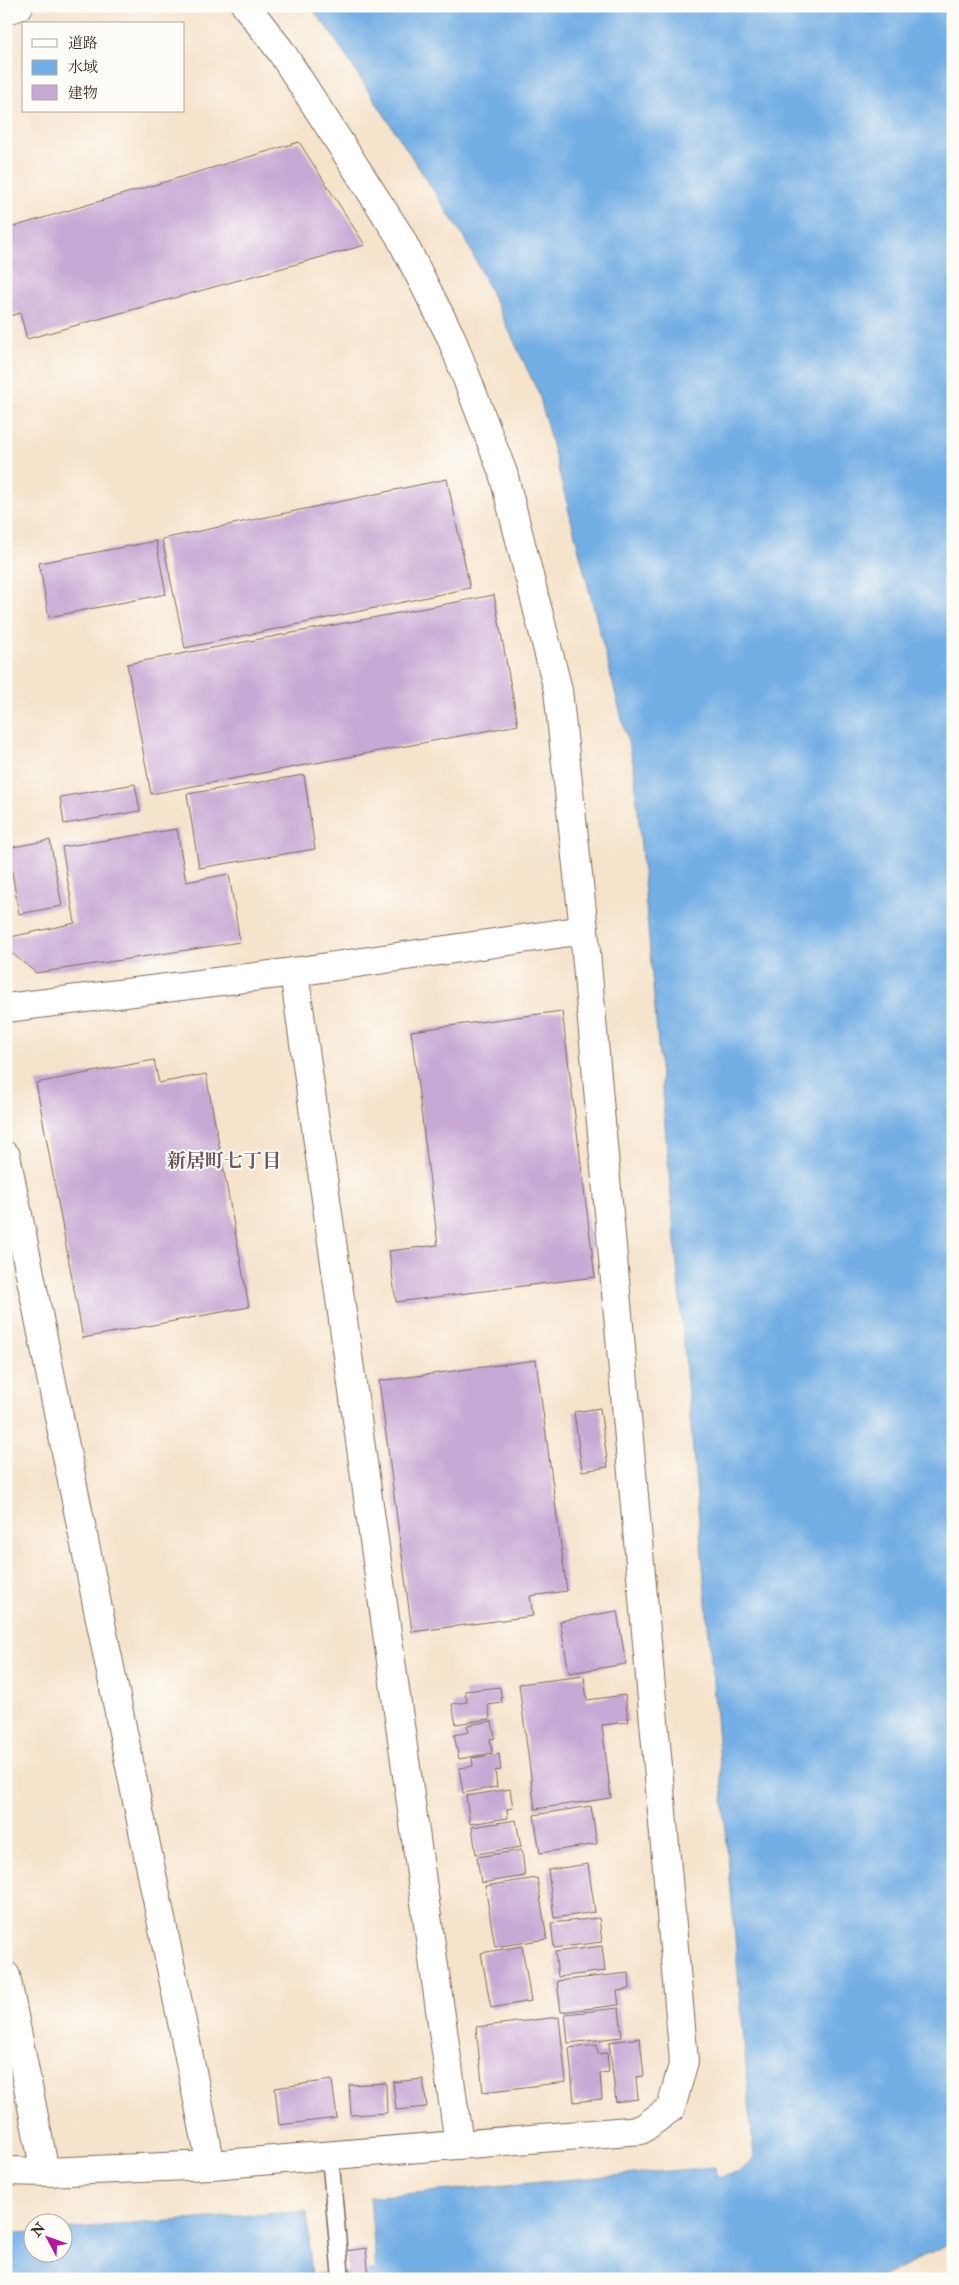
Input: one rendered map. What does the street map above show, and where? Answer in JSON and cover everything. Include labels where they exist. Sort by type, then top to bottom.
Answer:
[{"type":"street","points":[[6,10],[19,6]]},
{"type":"street","points":[[6,2171],[45,2172],[211,2165],[641,2130],[671,2108],[684,2061],[584,930],[558,690],[503,473],[451,337],[399,235],[280,50],[246,6]]},
{"type":"street","points":[[6,1008],[294,972],[584,930]]},
{"type":"street","points":[[294,972],[459,2144]]},
{"type":"street","points":[[6,1156],[211,2165]]},
{"type":"street","points":[[6,1976],[9,2003],[45,2172]]},
{"type":"lane","points":[[330,2155],[341,2279]]},
{"type":"path","points":[[941,2279],[953,2273]]},
{"type":"water","points":[[310,6],[953,6],[953,2242],[877,2279],[377,2279],[370,2197],[715,2167],[716,2178],[740,2172],[754,2158],[634,766],[539,394],[467,242],[331,33]]},
{"type":"water","points":[[307,2211],[312,2279],[6,2279],[6,2234],[22,2233],[22,2262],[72,2262],[72,2228]]},
{"type":"building","points":[[299,142],[365,245],[27,339],[20,313],[6,317],[6,229]]},
{"type":"building","points":[[447,479],[470,588],[185,648],[162,539]]},
{"type":"building","points":[[156,541],[166,594],[49,617],[39,563]]},
{"type":"building","points":[[494,595],[518,725],[151,794],[127,664]]},
{"type":"building","points":[[304,775],[315,849],[199,868],[187,794]]},
{"type":"building","points":[[135,784],[140,811],[64,824],[60,797]]},
{"type":"building","points":[[177,829],[186,882],[229,874],[240,942],[36,973],[8,950],[6,938],[75,923],[62,847]]},
{"type":"building","points":[[50,840],[62,906],[19,914],[8,848]]},
{"type":"building","points":[[562,1011],[595,1277],[396,1302],[389,1251],[438,1245],[411,1031]]},
{"type":"building","points":[[154,1060],[159,1083],[206,1074],[249,1307],[83,1338],[36,1083]]},
{"type":"building","points":[[536,1360],[567,1591],[530,1596],[533,1616],[412,1632],[379,1381]]},
{"type":"building","points":[[600,1408],[608,1467],[582,1471],[574,1412]]},
{"type":"building","points":[[617,1611],[626,1664],[569,1673],[560,1621]]},
{"type":"building","points":[[584,1676],[587,1700],[625,1695],[628,1722],[602,1725],[611,1798],[535,1809],[519,1684]]},
{"type":"building","points":[[500,1687],[502,1703],[488,1705],[490,1719],[456,1724],[452,1704],[467,1702],[465,1691]]},
{"type":"building","points":[[492,1721],[495,1738],[490,1739],[492,1753],[459,1759],[454,1735],[469,1732],[467,1725]]},
{"type":"building","points":[[499,1754],[501,1770],[495,1771],[497,1787],[463,1793],[459,1768],[473,1766],[472,1758]]},
{"type":"building","points":[[510,1789],[513,1808],[507,1809],[508,1818],[470,1824],[466,1796]]},
{"type":"building","points":[[591,1806],[597,1844],[540,1853],[534,1815]]},
{"type":"building","points":[[516,1820],[521,1847],[476,1854],[472,1827]]},
{"type":"building","points":[[522,1850],[525,1876],[481,1883],[477,1857]]},
{"type":"building","points":[[588,1864],[595,1912],[554,1918],[548,1870]]},
{"type":"building","points":[[537,1878],[547,1939],[495,1947],[485,1886]]},
{"type":"building","points":[[599,1918],[602,1942],[554,1948],[551,1923]]},
{"type":"building","points":[[522,1946],[531,2001],[491,2008],[481,1953]]},
{"type":"building","points":[[602,1946],[605,1971],[558,1977],[555,1952]]},
{"type":"building","points":[[629,1973],[630,1989],[617,1991],[619,2005],[561,2012],[557,1981]]},
{"type":"building","points":[[619,2008],[622,2037],[568,2043],[565,2014]]},
{"type":"building","points":[[559,2017],[566,2082],[483,2092],[476,2027]]},
{"type":"building","points":[[640,2038],[644,2076],[636,2077],[638,2099],[616,2102],[609,2042]]},
{"type":"building","points":[[597,2045],[598,2054],[607,2053],[609,2072],[600,2073],[602,2099],[574,2102],[569,2048]]},
{"type":"building","points":[[423,2079],[427,2107],[396,2110],[393,2082]]},
{"type":"building","points":[[332,2080],[337,2118],[279,2125],[275,2088]]},
{"type":"building","points":[[386,2083],[387,2113],[351,2115],[349,2085]]},
{"type":"building","points":[[366,2248],[369,2279],[349,2279],[346,2251]]},
{"type":"waterway","points":[[299,2279],[391,2273]]},
{"type":"district","name":"新居町七丁目","points":[[224,1161]]}]
